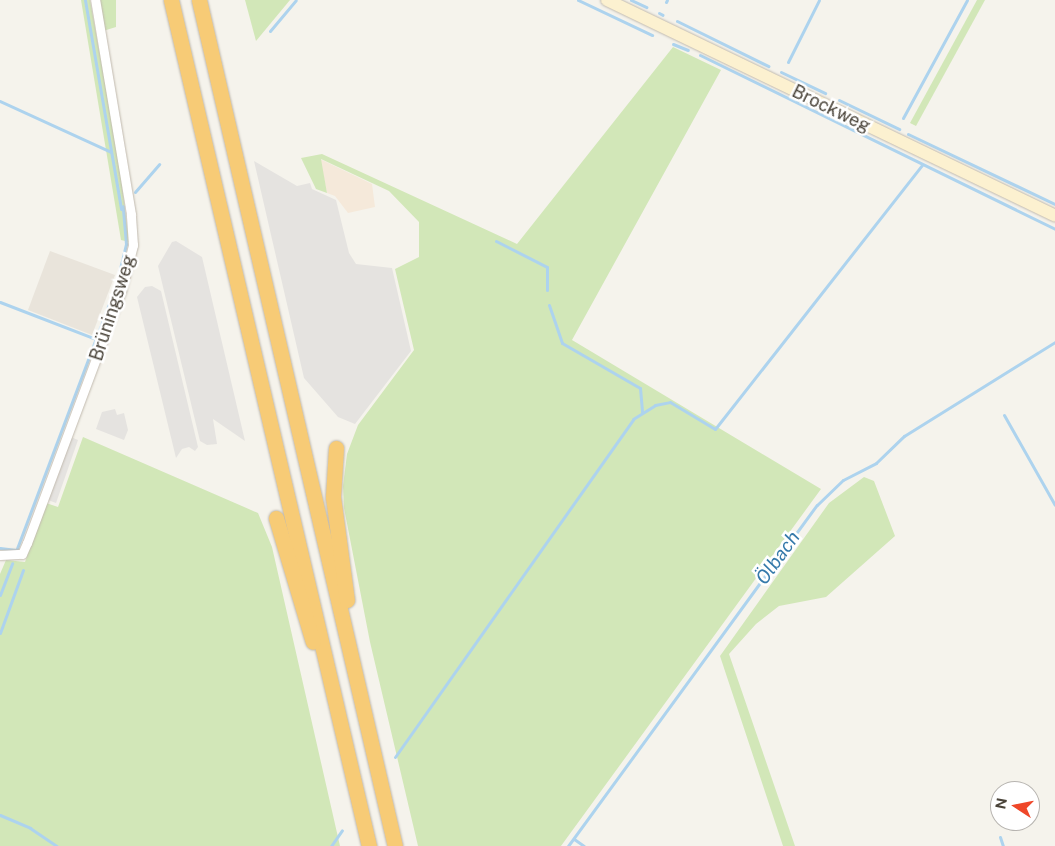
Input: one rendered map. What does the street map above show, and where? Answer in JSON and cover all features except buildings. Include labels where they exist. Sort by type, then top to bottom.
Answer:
[{"type":"highway","points":[[171,0],[369,846]]},
{"type":"highway","points":[[199,0],[395,846]]},
{"type":"highway","points":[[336,448],[333,497],[354,669]]},
{"type":"highway","points":[[276,518],[308,627],[329,675]]},
{"type":"street","name":"Brüningsweg","points":[[0,555],[22,554],[27,543],[121,292],[133,245],[131,214],[94,0]]},
{"type":"street","name":"Brockweg","points":[[607,0],[1055,216]]},
{"type":"shaded area","points":[[320,159],[372,184],[375,207],[348,213],[335,196],[327,193]]},
{"type":"shaded area","points":[[254,161],[297,186],[310,183],[312,189],[336,200],[349,253],[356,264],[392,268],[411,351],[355,424],[338,417],[304,378]]},
{"type":"shaded area","points":[[176,241],[202,257],[245,441],[213,419],[217,444],[207,445],[200,441],[158,266],[172,242]]},
{"type":"shaded area","points":[[50,251],[115,275],[92,335],[28,310]]},
{"type":"shaded area","points":[[152,286],[161,291],[198,447],[195,451],[189,447],[182,449],[176,458],[137,297],[145,287]]},
{"type":"shaded area","points":[[115,409],[117,415],[124,413],[128,430],[124,440],[96,429],[102,412]]},
{"type":"shaded area","points":[[71,437],[78,440],[56,503],[48,500]]},
{"type":"green space","points":[[81,0],[90,0],[119,161],[129,242],[121,240]]},
{"type":"green space","points":[[98,0],[116,0],[116,27],[103,31]]},
{"type":"green space","points":[[245,0],[290,0],[256,41]]},
{"type":"green space","points":[[977,0],[985,0],[916,126],[910,123]]},
{"type":"green space","points":[[673,47],[721,70],[572,340],[821,489],[561,846],[418,846],[370,642],[344,508],[343,486],[347,454],[358,425],[414,350],[395,269],[419,257],[419,222],[389,191],[321,159],[327,193],[316,189],[301,158],[322,154],[517,244]]},
{"type":"green space","points":[[83,437],[258,513],[272,547],[340,846],[0,846],[0,574],[6,560],[25,562],[46,503],[58,507]]},
{"type":"green space","points":[[864,477],[874,481],[895,536],[826,597],[779,606],[756,624],[729,654],[795,846],[783,846],[720,656],[829,503]]},
{"type":"waterway","points":[[85,0],[121,209]]},
{"type":"waterway","points":[[270,31],[296,0]]},
{"type":"waterway","points":[[578,0],[652,35]]},
{"type":"waterway","points":[[631,0],[646,7]]},
{"type":"waterway","points":[[788,62],[819,0]]},
{"type":"waterway","points":[[903,118],[967,0]]},
{"type":"waterway","points":[[659,13],[663,15]]},
{"type":"waterway","points":[[677,21],[768,66]]},
{"type":"waterway","points":[[673,44],[688,50]]},
{"type":"waterway","points":[[700,55],[1055,229]]},
{"type":"waterway","points":[[781,72],[825,93]]},
{"type":"waterway","points":[[839,100],[899,129]]},
{"type":"waterway","points":[[0,101],[111,152]]},
{"type":"waterway","points":[[908,134],[1055,204]]},
{"type":"waterway","points":[[135,192],[159,164]]},
{"type":"waterway","points":[[395,757],[633,419],[655,405],[670,402],[715,429],[922,165]]},
{"type":"waterway","points":[[16,551],[116,285],[126,244],[123,206]]},
{"type":"waterway","points":[[496,241],[547,267],[547,290]]},
{"type":"waterway","points":[[0,302],[96,339]]},
{"type":"waterway","points":[[549,305],[562,343],[640,388],[642,413]]},
{"type":"waterway","name":"Ölbach","points":[[568,846],[817,505],[843,480],[876,463],[904,436],[1055,342]]},
{"type":"waterway","points":[[1004,415],[1055,505]]},
{"type":"waterway","points":[[0,548],[16,550]]},
{"type":"waterway","points":[[0,595],[12,563]]},
{"type":"waterway","points":[[0,633],[23,570]]},
{"type":"waterway","points":[[0,815],[30,828],[57,846]]},
{"type":"waterway","points":[[331,846],[342,830]]},
{"type":"waterway","points":[[1000,837],[1003,846]]},
{"type":"waterway","points":[[574,839],[584,846]]}]
